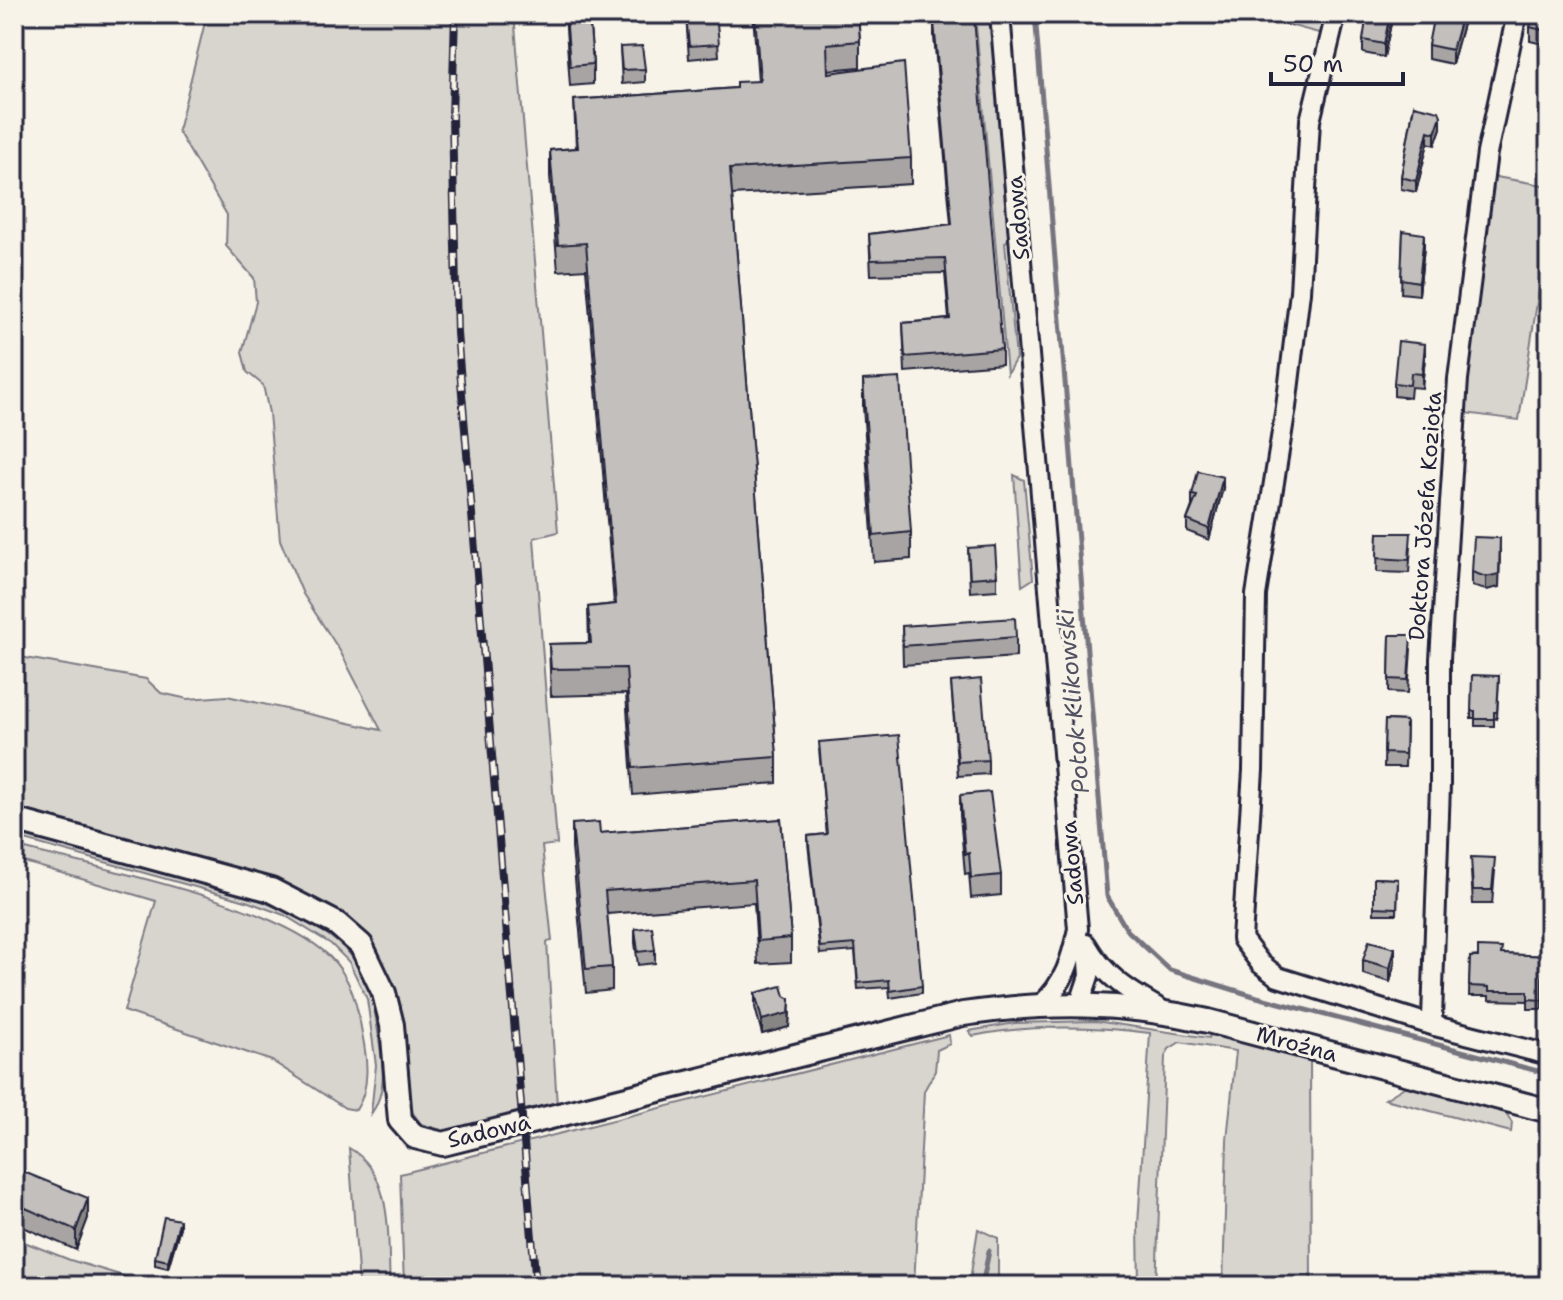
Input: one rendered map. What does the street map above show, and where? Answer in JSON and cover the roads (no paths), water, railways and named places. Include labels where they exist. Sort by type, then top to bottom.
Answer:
[{"type":"main road","name":"Sadowa","points":[[14,820],[271,890],[337,924],[361,945],[384,993],[392,1025],[395,1098],[400,1120],[409,1132],[429,1143],[443,1144],[957,1015],[1041,1005]]},
{"type":"main road","name":"Mroźna","points":[[1041,1005],[1080,1003],[1165,1011],[1549,1111]]},
{"type":"street","name":"Sadowa","points":[[1000,14],[1082,936],[1067,972],[1055,992],[1041,1005]]},
{"type":"street","points":[[1336,14],[1310,121],[1300,292],[1286,407],[1256,595],[1253,770],[1242,939],[1261,964],[1278,977],[1435,1026],[1549,1055]]},
{"type":"street","name":"Doktora Józefa Kozioła","points":[[1435,1026],[1432,1018],[1439,838],[1440,659],[1458,379],[1487,153],[1517,14]]},
{"type":"street","points":[[1080,1003],[1089,976],[1082,936]]},
{"type":"street","points":[[1082,936],[1108,975],[1126,990],[1165,1011]]},
{"type":"street","points":[[1067,972],[1080,1003]]},
{"type":"waterway","name":"Potok Klikowski","points":[[1035,14],[1107,896],[1127,930],[1170,970],[1257,997],[1549,1074]]},
{"type":"waterway","points":[[982,1286],[989,1251]]},
{"type":"railway","points":[[455,14],[452,117],[457,333],[536,1286]]}]
